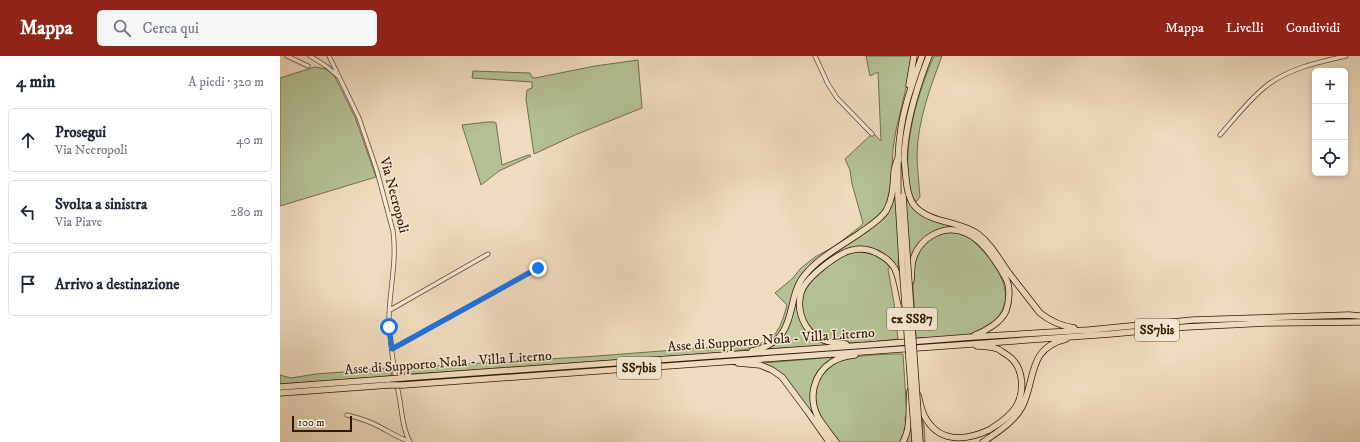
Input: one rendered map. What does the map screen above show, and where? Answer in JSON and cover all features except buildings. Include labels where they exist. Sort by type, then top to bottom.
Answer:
[{"type":"highway","points":[[905,107],[914,56]]},
{"type":"highway","name":"ex SS87","points":[[915,442],[898,197],[901,158],[900,135],[905,107],[922,56]]},
{"type":"highway","name":"ex SS87","points":[[901,158],[916,89],[929,56]]},
{"type":"highway","points":[[736,354],[764,348],[778,338],[788,323],[797,288],[803,276],[819,261],[870,226],[898,197],[894,172],[901,158]]},
{"type":"highway","points":[[901,158],[909,198],[919,211],[926,216],[970,229],[985,240],[1008,282],[1009,298],[1006,312],[995,324],[972,337]]},
{"type":"highway","name":"ex SS87","points":[[898,197],[910,290],[920,442]]},
{"type":"highway","points":[[910,290],[912,266],[921,243],[932,235],[940,232],[958,230],[975,238],[989,251],[1040,313],[1050,321],[1066,327],[1088,330]]},
{"type":"highway","points":[[868,345],[830,342],[815,336],[804,322],[800,309],[801,293],[806,282],[825,265],[844,252],[861,249],[875,251],[885,257],[894,268],[900,284],[905,309]]},
{"type":"highway","name":"Asse di Supporto Nola - Villa Literno","points":[[280,387],[1088,330],[1193,320],[1349,315],[1360,316]]},
{"type":"highway","name":"Asse di Supporto Nola - Villa Literno","points":[[280,393],[1110,334],[1186,327],[1259,323],[1360,322]]},
{"type":"highway","points":[[916,387],[923,414],[928,424],[935,432],[952,441],[966,440],[996,429],[1015,417],[1022,407],[1037,358],[1049,346],[1064,340],[1110,334]]},
{"type":"highway","points":[[955,345],[983,346],[997,349],[1013,360],[1020,373],[1022,387],[1018,403],[983,442]]},
{"type":"highway","points":[[833,441],[818,417],[814,404],[813,389],[818,377],[826,366],[838,358],[876,351]]},
{"type":"highway","points":[[702,363],[745,363],[760,365],[772,370],[782,377],[808,412],[833,441]]},
{"type":"highway","points":[[903,442],[907,435],[908,428],[910,383]]},
{"type":"street","points":[[287,56],[308,66]]},
{"type":"street","name":"Via Necropoli","points":[[310,56],[340,78]]},
{"type":"street","points":[[317,60],[320,56]]},
{"type":"street","name":"Via Necropoli","points":[[330,56],[359,118],[377,171],[394,231],[394,271],[389,327],[405,432],[410,441]]},
{"type":"street","points":[[815,56],[828,84],[837,98],[872,134]]},
{"type":"street","points":[[1220,134],[1266,86],[1279,78],[1316,63],[1346,56]]},
{"type":"street","points":[[390,310],[488,254]]},
{"type":"street","points":[[392,349],[538,268]]},
{"type":"street","points":[[347,415],[363,419],[399,438],[410,441]]},
{"type":"green space","points":[[866,56],[912,56],[896,130],[893,149],[891,186],[887,201],[892,203],[893,200],[906,199],[924,217],[963,229],[976,236],[972,240],[987,255],[1000,275],[1004,285],[1004,306],[999,316],[990,326],[970,334],[947,337],[916,338],[913,287],[914,260],[898,261],[899,273],[893,263],[888,269],[898,339],[849,343],[824,338],[816,333],[805,319],[801,302],[803,293],[810,281],[828,265],[825,262],[806,279],[797,298],[797,308],[799,317],[804,326],[810,333],[828,345],[766,349],[776,343],[783,335],[790,318],[798,290],[805,277],[824,261],[821,258],[807,270],[798,281],[793,293],[787,319],[780,334],[766,344],[757,347],[730,352],[399,375],[416,367],[597,356],[756,344],[762,343],[769,339],[780,326],[787,305],[775,293],[792,279],[801,268],[815,257],[835,246],[863,223],[852,184],[850,170],[845,159],[873,133],[881,141],[878,72],[870,76]]},
{"type":"green space","points":[[934,56],[942,56],[922,116],[917,154],[920,197],[916,202],[909,190],[908,151],[910,134],[917,101]]},
{"type":"green space","points":[[638,60],[642,108],[575,135],[534,154],[526,99],[527,90],[532,88],[532,82],[472,78],[473,71],[530,73],[532,77],[535,78],[595,66]]},
{"type":"green space","points":[[315,67],[326,69],[334,75],[355,117],[376,177],[280,206],[280,78]]},
{"type":"green space","points":[[487,122],[496,123],[502,165],[528,155],[531,156],[499,171],[481,185],[462,125]]},
{"type":"green space","points":[[903,354],[907,417],[905,417],[906,429],[922,428],[922,419],[924,425],[925,442],[830,442],[788,382],[763,363],[835,357],[835,359],[825,365],[811,399],[822,418],[817,405],[817,385],[824,373],[835,362],[859,356]]},
{"type":"green space","points":[[390,368],[392,376],[280,384],[280,375],[291,378],[316,374]]},
{"type":"route","points":[[389,327],[392,349],[538,268]]}]
